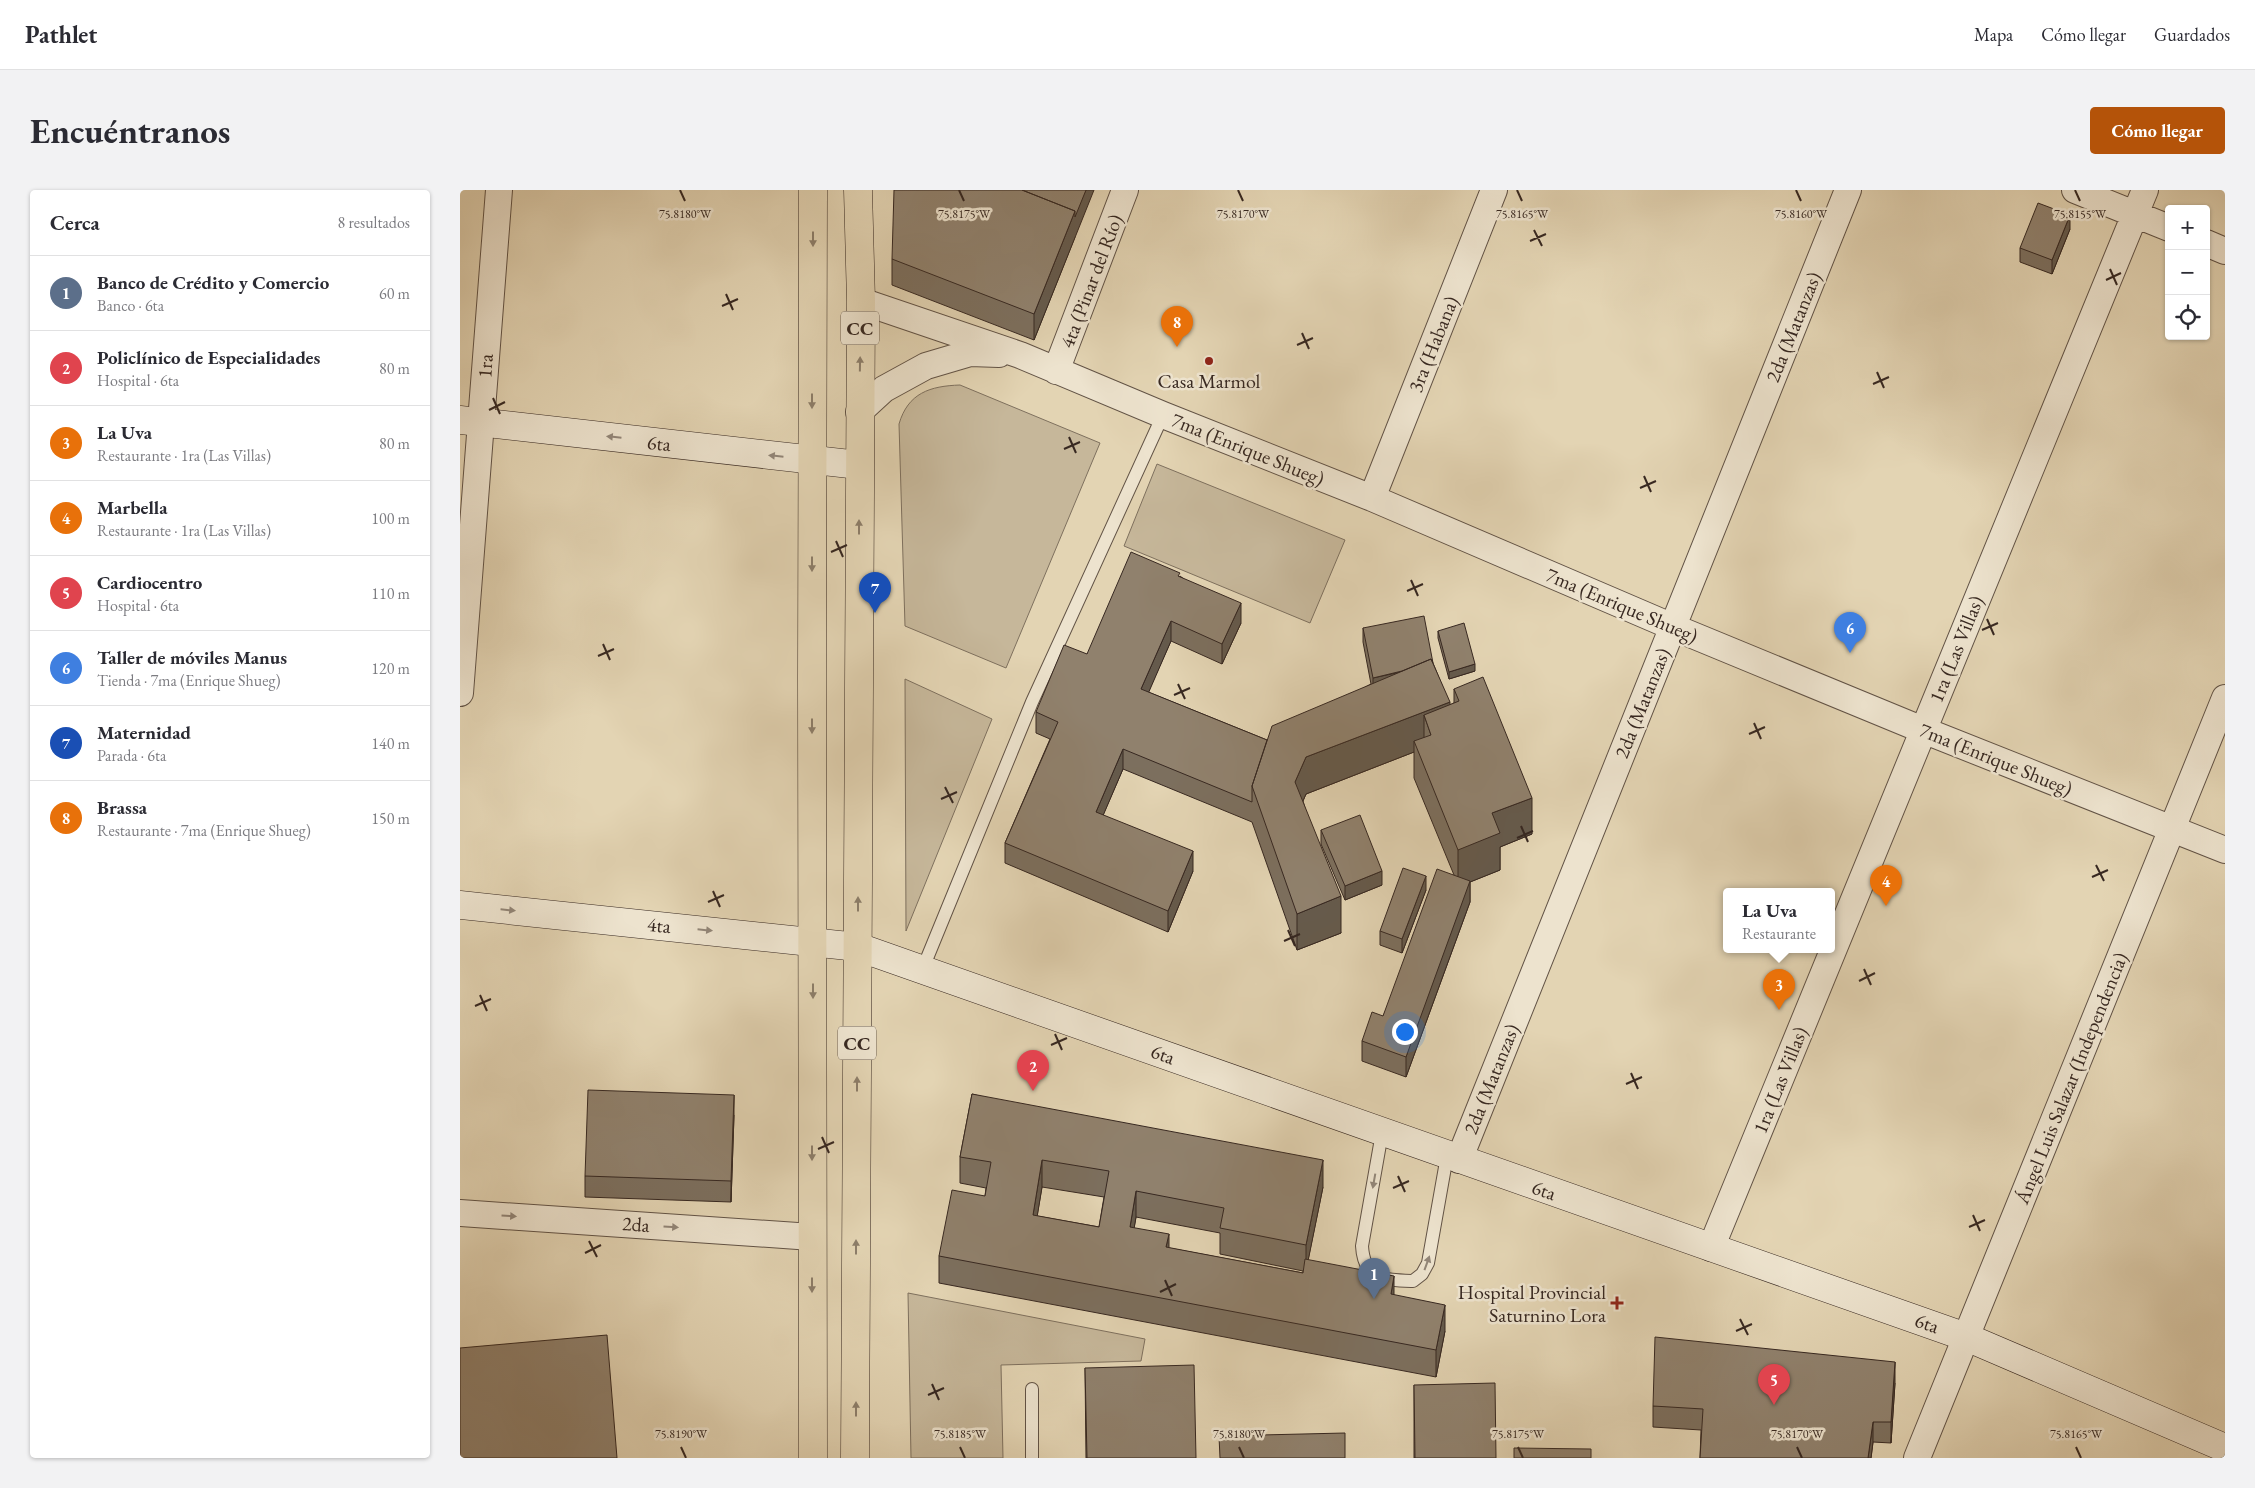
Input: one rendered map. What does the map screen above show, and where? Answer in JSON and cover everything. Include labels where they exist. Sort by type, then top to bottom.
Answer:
[{"type":"main road","name":"CC","points":[[813,1458],[812,459],[814,190]]},
{"type":"main road","name":"CC","points":[[856,1458],[859,412],[861,301],[858,190]]},
{"type":"street","name":"1ra","points":[[460,692],[471,421],[499,190]]},
{"type":"street","name":"4ta (Pinar del Río)","points":[[1056,371],[1125,190]]},
{"type":"street","name":"3ra (Habana)","points":[[1372,498],[1494,190]]},
{"type":"street","name":"2da (Matanzas)","points":[[1453,1158],[1673,627],[1848,190]]},
{"type":"street","points":[[2075,190],[2165,226]]},
{"type":"street","name":"1ra (Las Villas)","points":[[1835,945],[2145,190]]},
{"type":"street","points":[[2210,245],[2225,251]]},
{"type":"street","name":"7ma (Enrique Shueg)","points":[[861,301],[1020,355],[1163,415],[1372,498],[1673,627],[1923,730],[2225,850]]},
{"type":"street","name":"7ma (Enrique Shueg)","points":[[859,412],[884,389],[926,366],[970,353],[1020,355]]},
{"type":"street","name":"6ta","points":[[471,421],[859,465]]},
{"type":"street","name":"Ángel Luis Salazar (Independencia)","points":[[1917,1458],[2225,698]]},
{"type":"street","name":"4ta","points":[[460,905],[858,947]]},
{"type":"street","name":"6ta","points":[[858,947],[923,968],[1382,1133],[1966,1337],[2225,1448]]},
{"type":"street","name":"1ra (Las Villas)","points":[[1711,1248],[1832,953]]},
{"type":"street","name":"2da","points":[[460,1212],[812,1237]]},
{"type":"lane","points":[[923,968],[1032,702],[1163,415]]},
{"type":"lane","points":[[1382,1133],[1362,1246],[1363,1262],[1378,1277],[1413,1281],[1422,1274],[1428,1263],[1453,1158]]},
{"type":"lane","points":[[1032,1389],[1032,1458]]},
{"type":"shaded area","points":[[960,385],[1100,443],[1006,668],[905,626],[899,424],[903,413],[914,398],[939,387]]},
{"type":"shaded area","points":[[1157,464],[1345,540],[1310,623],[1124,546]]},
{"type":"shaded area","points":[[905,679],[992,719],[906,931]]},
{"type":"shaded area","points":[[908,1293],[1145,1339],[1141,1361],[1001,1365],[1003,1458],[911,1458]]},
{"type":"building","points":[[894,190],[1022,190],[1075,211],[1034,314],[892,259]]},
{"type":"building","points":[[1022,190],[1086,190],[1075,217],[1075,211]]},
{"type":"building","points":[[2038,203],[2070,215],[2052,260],[2020,248]]},
{"type":"building","points":[[1131,552],[1180,573],[1178,576],[1241,603],[1222,644],[1171,621],[1141,689],[1267,740],[1252,786],[1252,802],[1123,749],[1096,812],[1193,851],[1168,911],[1005,843],[1058,722],[1036,712],[1064,645],[1087,654]]},
{"type":"building","points":[[1424,616],[1433,663],[1431,659],[1402,671],[1373,678],[1363,628]]},
{"type":"building","points":[[1464,623],[1475,664],[1449,672],[1438,631]]},
{"type":"building","points":[[1431,659],[1450,702],[1306,757],[1295,782],[1341,896],[1297,914],[1252,786],[1272,726]]},
{"type":"building","points":[[1483,677],[1532,798],[1492,813],[1500,833],[1458,850],[1414,741],[1431,735],[1424,715],[1459,701],[1454,689]]},
{"type":"building","points":[[1360,815],[1382,871],[1345,886],[1321,830]]},
{"type":"building","points":[[1403,868],[1426,876],[1402,939],[1380,931]]},
{"type":"building","points":[[1437,869],[1470,881],[1406,1057],[1362,1041],[1372,1012],[1383,1016]]},
{"type":"building","points":[[588,1090],[734,1095],[731,1181],[585,1176]]},
{"type":"building","points":[[972,1094],[1323,1160],[1306,1245],[1220,1228],[1224,1208],[1136,1191],[1130,1227],[1169,1234],[1166,1247],[1303,1273],[1305,1259],[1394,1276],[1391,1294],[1445,1305],[1436,1350],[939,1256],[952,1190],[985,1196],[991,1162],[960,1157]],"holes":[[[1042,1160],[1109,1171],[1099,1227],[1033,1215]]]},
{"type":"building","points":[[607,1335],[617,1458],[460,1458],[460,1348]]},
{"type":"building","points":[[1655,1337],[1895,1362],[1891,1422],[1873,1422],[1868,1458],[1700,1458],[1703,1409],[1653,1406]]},
{"type":"building","points":[[1194,1365],[1196,1458],[1087,1458],[1085,1368]]},
{"type":"building","points":[[1495,1383],[1496,1458],[1415,1458],[1414,1385]]},
{"type":"building","points":[[1345,1433],[1345,1458],[1220,1458],[1219,1436]]},
{"type":"building","points":[[1514,1448],[1591,1449],[1591,1458],[1514,1458]]},
{"type":"place","name":"Brassa","points":[[1177,347]]},
{"type":"place","name":"Casa Marmol","points":[[1209,361]]},
{"type":"place","name":"Maternidad","points":[[875,613]]},
{"type":"place","name":"Taller de móviles Manus","points":[[1850,653]]},
{"type":"place","name":"Marbella","points":[[1886,906]]},
{"type":"place","name":"La Uva","points":[[1779,1010]]},
{"type":"place","name":"Policlínico de Especialidades","points":[[1033,1091]]},
{"type":"place","name":"Banco de Crédito y Comercio","points":[[1374,1299]]},
{"type":"place","name":"Hospital Provincial Saturnino Lora","points":[[1617,1303]]},
{"type":"place","name":"Cardiocentro","points":[[1774,1405]]}]
